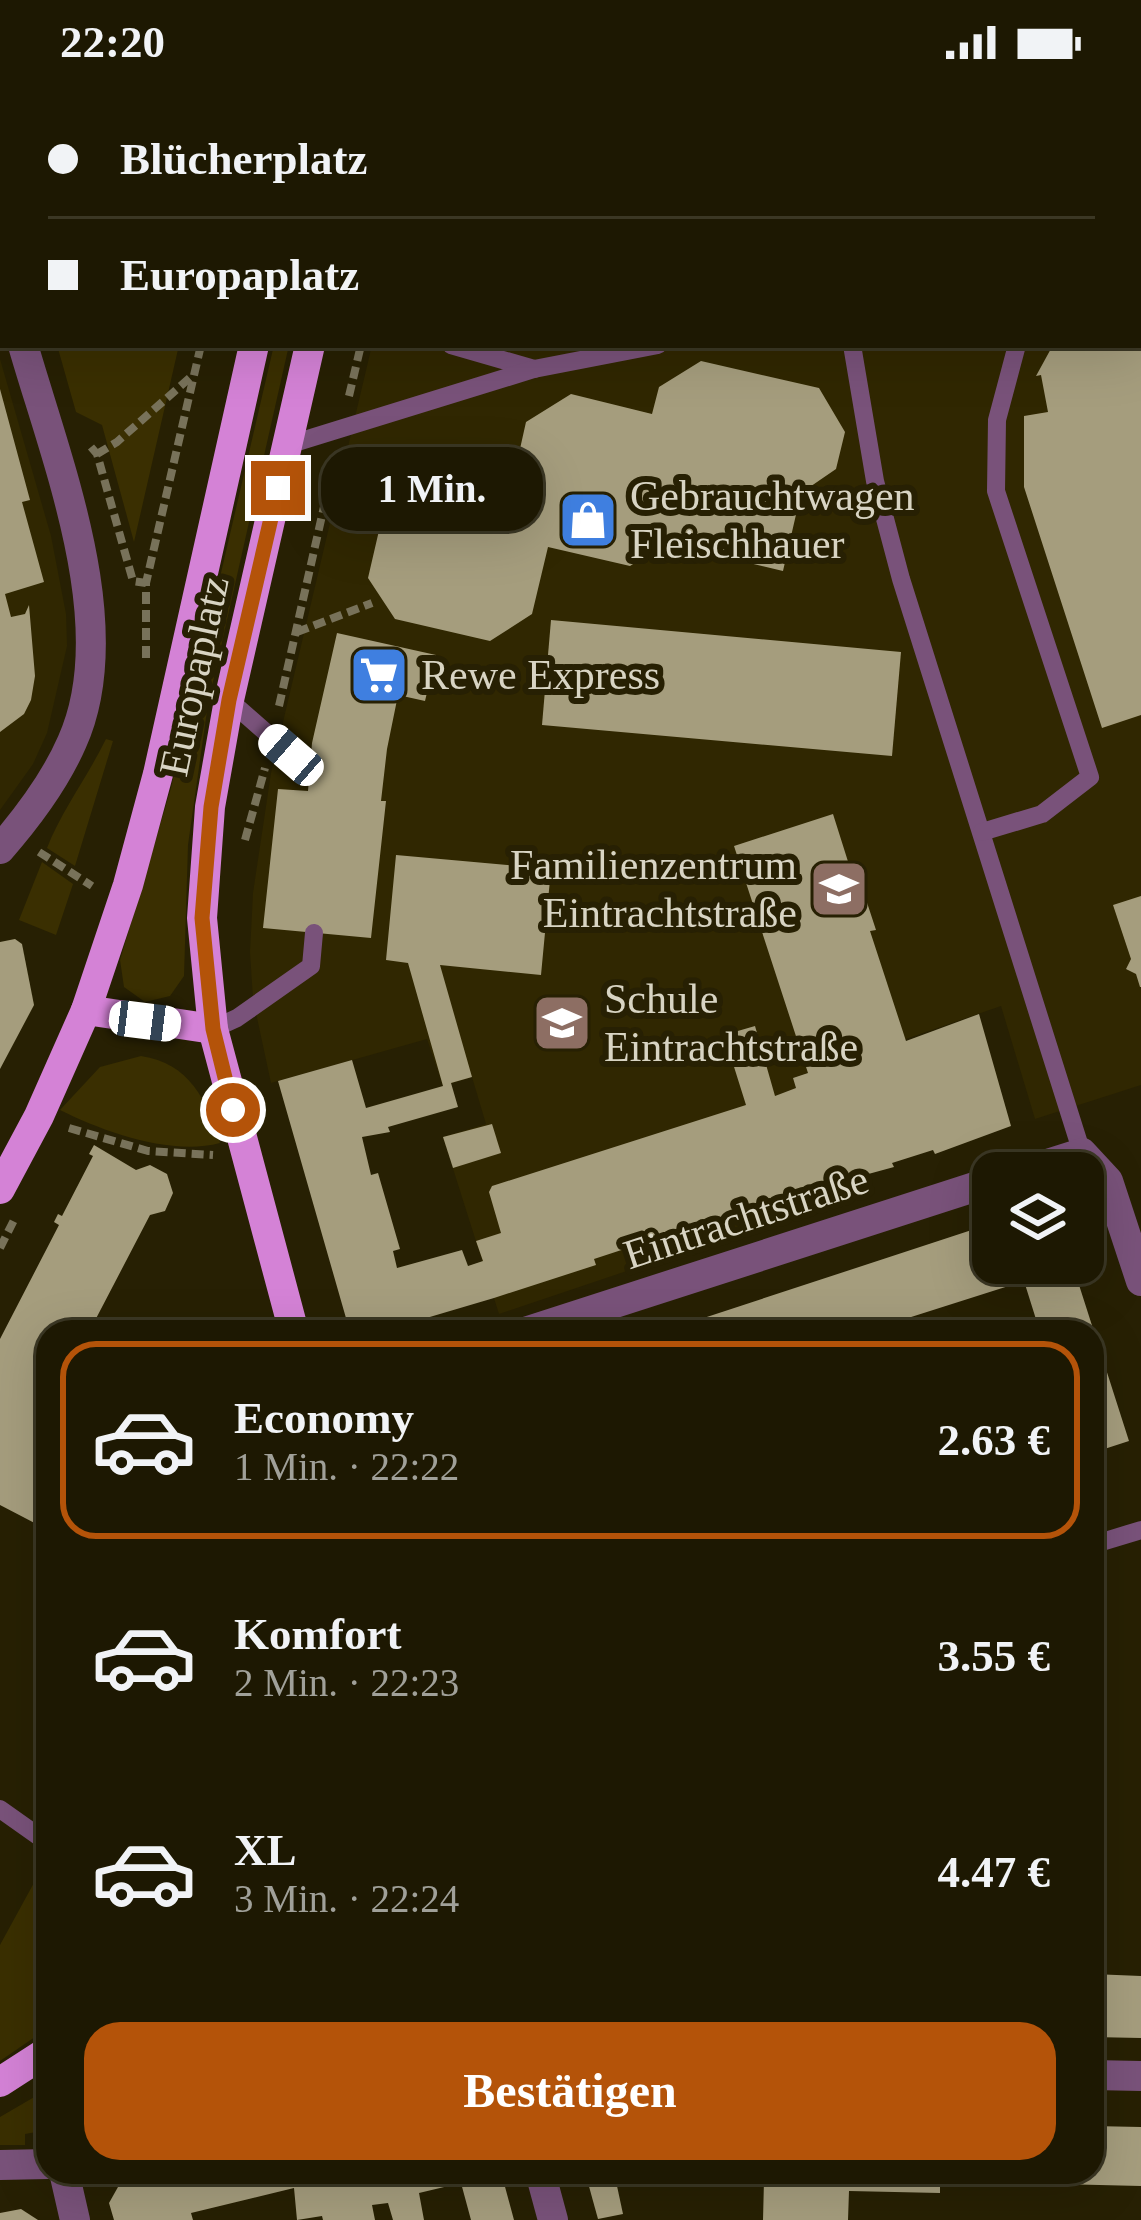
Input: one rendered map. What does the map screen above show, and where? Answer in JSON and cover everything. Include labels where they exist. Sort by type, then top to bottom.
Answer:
[{"type":"main road","name":"Europaplatz","points":[[0,1189],[86,1010],[128,885],[158,774],[253,348]]},
{"type":"main road","name":"Europaplatz","points":[[292,1320],[213,1029],[202,918],[211,807],[229,700],[309,348]]},
{"type":"main road","points":[[86,1010],[213,1029]]},
{"type":"main road","points":[[0,2082],[36,2059]]},
{"type":"street","points":[[6,842],[49,787],[74,738],[90,671],[92,615],[86,569],[24,348]]},
{"type":"street","points":[[1104,1177],[1131,1216],[1141,1281]]},
{"type":"street","name":"Eintrachtstraße","points":[[562,1320],[972,1188]]},
{"type":"street","points":[[1104,2075],[1141,2076]]},
{"type":"street","points":[[0,2164],[36,2164]]},
{"type":"street","points":[[67,2184],[75,2220]]},
{"type":"street","points":[[543,2184],[553,2220]]},
{"type":"lane","points":[[462,348],[535,369]]},
{"type":"lane","points":[[288,445],[535,369],[626,348]]},
{"type":"lane","points":[[852,348],[874,481],[901,579],[1082,1152]]},
{"type":"lane","points":[[982,832],[1042,814],[1090,778],[997,491],[997,420],[1016,348]]},
{"type":"lane","points":[[229,700],[310,772]]},
{"type":"lane","points":[[213,1029],[237,1018],[310,966],[314,934]]},
{"type":"lane","points":[[1104,1541],[1141,1530]]},
{"type":"lane","points":[[0,1809],[36,1834]]},
{"type":"path","points":[[146,674],[146,583],[200,348]]},
{"type":"path","points":[[240,855],[272,738],[360,348]]},
{"type":"path","points":[[97,454],[195,373]]},
{"type":"path","points":[[295,633],[372,603]]},
{"type":"path","points":[[6,842],[99,890],[104,868]]},
{"type":"path","points":[[39,1116],[148,1151],[213,1155],[243,1151]]},
{"type":"shaded area","points":[[58,348],[178,348],[134,542],[102,425],[76,412]]},
{"type":"shaded area","points":[[273,348],[288,348],[208,704],[188,845],[184,976],[170,996],[145,1002],[124,987],[120,960],[171,788]]},
{"type":"shaded area","points":[[371,348],[1141,348],[1141,1085],[1035,1119],[1001,1006],[793,1078],[796,1088],[775,1096],[811,1209],[499,1314],[443,1137],[486,1124],[472,1077],[443,1086],[427,1039],[271,1083],[253,999],[250,952],[253,893],[271,773]]},
{"type":"shaded area","points":[[0,359],[51,536],[66,614],[67,646],[47,733],[33,764],[0,810]]},
{"type":"shaded area","points":[[106,739],[113,741],[75,866],[47,848]]},
{"type":"shaded area","points":[[42,862],[73,884],[56,935],[19,920]]},
{"type":"shaded area","points":[[141,1056],[172,1066],[194,1086],[220,1143],[159,1144],[117,1134],[60,1110],[100,1067]]},
{"type":"shaded area","points":[[36,1879],[36,2036],[0,2061],[0,1945]]},
{"type":"shaded area","points":[[36,2096],[36,2132],[25,2134],[25,2145],[0,2145],[0,2117]]},
{"type":"building","points":[[1051,348],[1141,348],[1141,715],[1102,728],[1024,487],[1024,416],[1048,412],[1041,375],[1036,376]]},
{"type":"building","name":"Gebrauchtwagen Fleischhauer","points":[[701,361],[819,388],[845,432],[836,469],[801,493],[783,571],[665,543],[630,566],[548,547],[532,614],[490,641],[395,619],[368,578],[387,496],[429,472],[511,489],[526,422],[571,394],[652,414],[659,387]]},
{"type":"building","points":[[0,389],[30,500],[22,502],[44,582],[5,594],[11,617],[25,614],[29,605],[35,676],[24,714],[0,732]]},
{"type":"building","points":[[551,620],[901,652],[892,756],[542,725]]},
{"type":"building","points":[[337,633],[436,655],[425,701],[398,695],[381,801],[386,801],[371,938],[263,928],[278,789],[308,791],[312,743]]},
{"type":"building","points":[[833,814],[876,930],[870,931],[906,1041],[979,1014],[1011,1126],[935,1154],[933,1150],[892,1163],[894,1167],[806,1191],[807,1197],[717,1226],[710,1221],[594,1259],[596,1265],[420,1320],[347,1320],[278,1081],[352,1060],[366,1108],[443,1086],[408,963],[386,960],[396,855],[551,869],[541,975],[440,965],[472,1077],[451,1083],[458,1107],[362,1137],[371,1175],[378,1173],[400,1249],[393,1251],[397,1268],[462,1250],[468,1266],[483,1261],[476,1241],[501,1233],[489,1192],[492,1186],[746,1105],[724,1035],[755,1026],[775,1096],[796,1088],[793,1078],[808,1073],[734,846]]},
{"type":"building","points":[[1141,896],[1140,987],[1136,974],[1126,969],[1131,959],[1113,905]]},
{"type":"building","points":[[15,939],[22,944],[34,1005],[0,1069],[0,942]]},
{"type":"building","points":[[492,1124],[501,1153],[453,1168],[443,1137]]},
{"type":"building","points":[[94,1145],[136,1170],[150,1165],[167,1174],[173,1193],[165,1211],[150,1215],[95,1320],[36,1320],[36,1524],[0,1505],[0,1339],[59,1225],[54,1222],[58,1214],[62,1216],[93,1156],[89,1154]]},
{"type":"building","points":[[972,1230],[972,1284],[1015,1284],[902,1320],[698,1320]]},
{"type":"building","points":[[1025,1284],[1079,1284],[1090,1320],[1036,1320]]},
{"type":"building","points":[[1104,1363],[1129,1441],[1104,1449]]},
{"type":"building","points":[[1104,1974],[1141,1976],[1141,2038],[1104,2037]]},
{"type":"building","points":[[1104,2126],[1141,2127],[1141,2186],[1061,2184],[1104,2184]]},
{"type":"building","points":[[457,2184],[419,2193],[424,2220],[393,2220],[388,2203],[372,2205],[375,2220],[323,2220],[322,2216],[297,2220],[294,2188],[191,2213],[193,2220],[114,2220],[109,2203],[118,2187]]},
{"type":"building","points":[[461,2184],[504,2184],[514,2220],[471,2220]]},
{"type":"building","points":[[588,2184],[617,2184],[623,2214],[598,2219]]},
{"type":"building","points":[[764,2184],[940,2184],[940,2193],[849,2191],[848,2220],[763,2220]]},
{"type":"building","points":[[21,2209],[38,2220],[0,2220],[0,2213]]},
{"type":"place","name":"Gebrauchtwagen Fleischhauer","points":[[588,520]]},
{"type":"place","name":"Rewe Express","points":[[379,675]]},
{"type":"place","name":"Familienzentrum Eintrachtstraße","points":[[839,889]]},
{"type":"place","name":"Schule Eintrachtstraße","points":[[562,1023]]},
{"type":"route","points":[[233,1110],[213,1029],[202,918],[211,807],[229,700],[278,488]]}]
